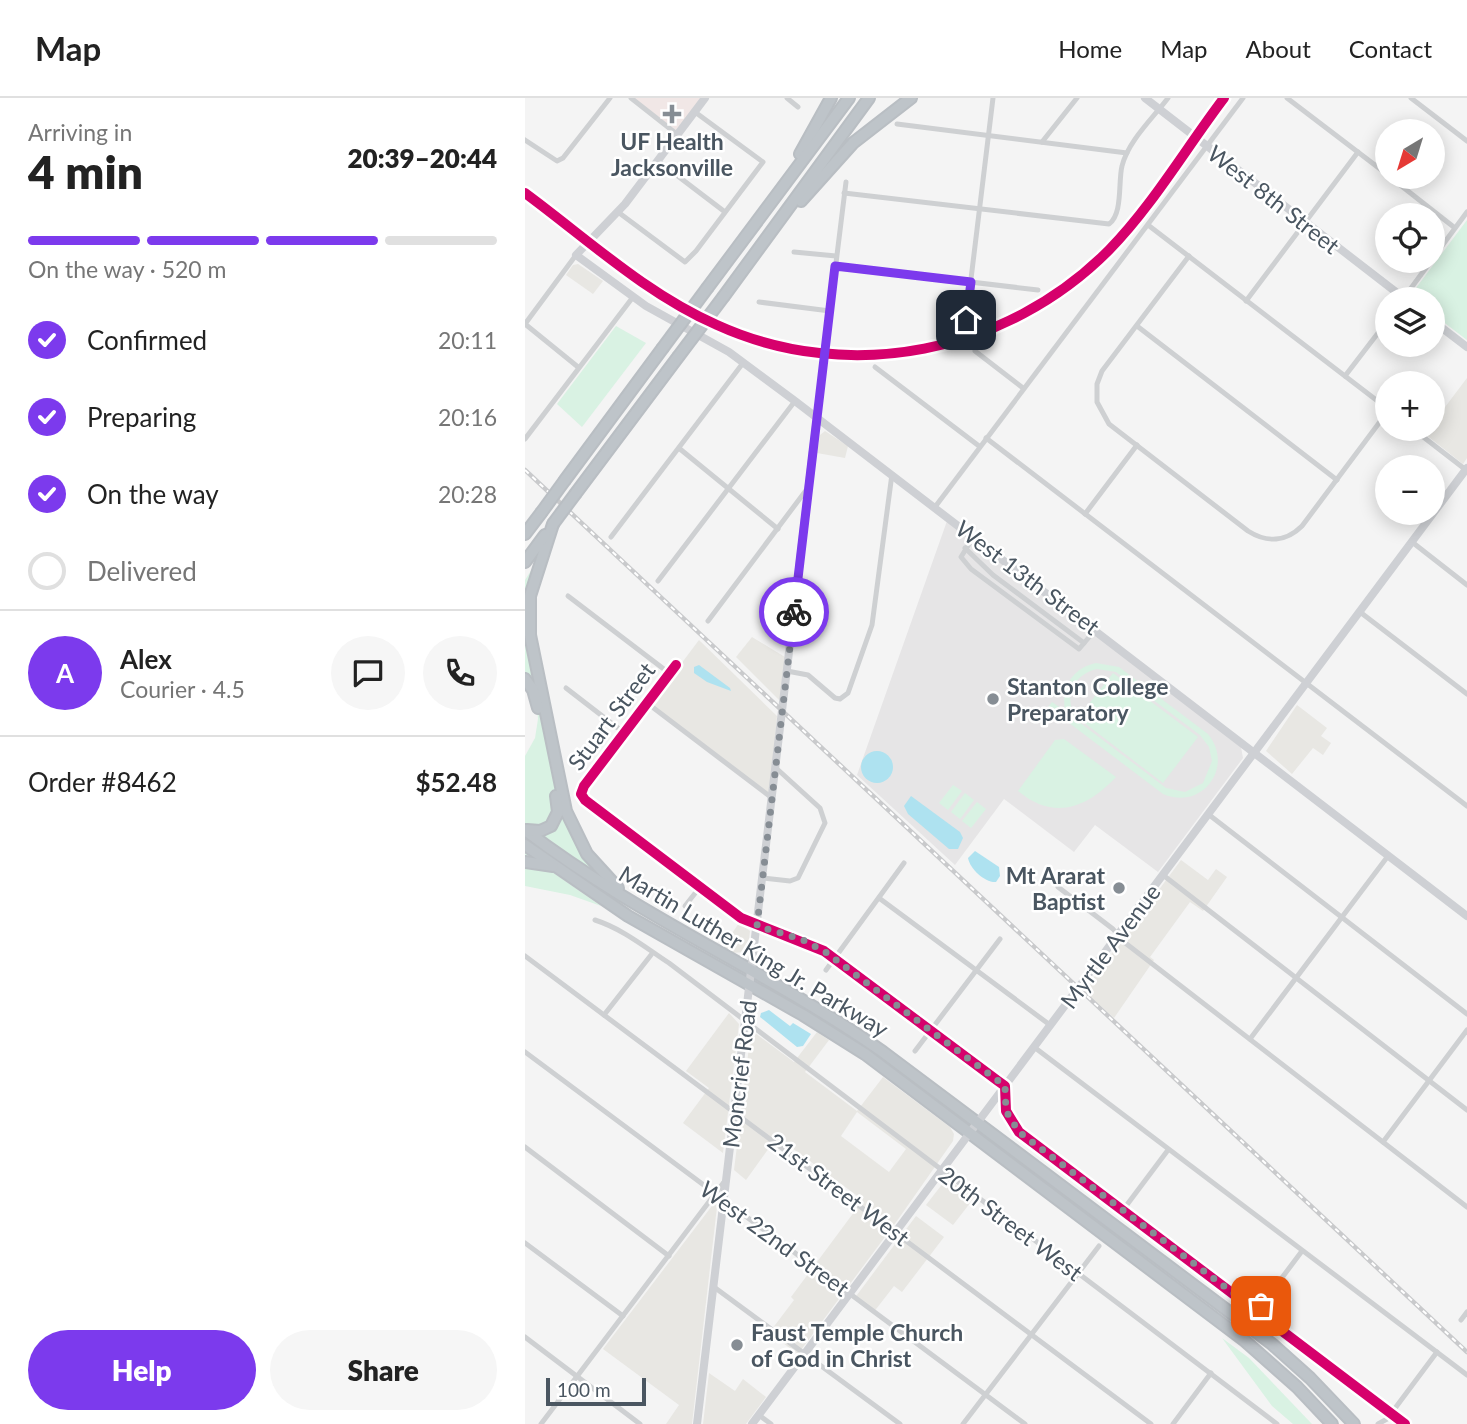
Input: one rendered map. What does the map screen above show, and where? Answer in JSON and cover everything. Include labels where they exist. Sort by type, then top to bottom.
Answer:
[{"type":"highway","points":[[786,183],[794,162],[831,98]]},
{"type":"highway","points":[[525,534],[849,98]]},
{"type":"highway","points":[[525,562],[869,98]]},
{"type":"highway","points":[[774,228],[853,143],[911,98]]},
{"type":"highway","points":[[553,524],[532,588],[529,624],[566,811],[577,838],[593,863],[615,886],[659,919]]},
{"type":"highway","points":[[525,679],[533,690],[558,802],[558,812],[551,826],[540,831],[525,830]]},
{"type":"highway","points":[[525,844],[540,841],[557,829],[566,811]]},
{"type":"highway","name":"Martin Luther King Jr. Parkway","points":[[525,830],[659,919],[843,1025],[1272,1344],[1310,1378],[1353,1424]]},
{"type":"highway","name":"Martin Luther King Jr. Parkway","points":[[525,844],[628,916],[845,1040],[1245,1340],[1297,1387],[1332,1424]]},
{"type":"highway","points":[[525,862],[555,867]]},
{"type":"highway","points":[[1297,1387],[1339,1424]]},
{"type":"main road","points":[[576,256],[618,212],[705,98]]},
{"type":"main road","name":"West 8th Street","points":[[1145,98],[1388,287]]},
{"type":"main road","name":"West 13th Street","points":[[576,256],[633,297],[713,342],[817,417],[1467,916]]},
{"type":"main road","points":[[1445,330],[1467,347]]},
{"type":"main road","name":"Moncrief Road","points":[[697,1424],[714,1287],[720,1197],[726,1180],[752,972],[817,417]]},
{"type":"main road","name":"Myrtle Avenue","points":[[753,1424],[1467,469]]},
{"type":"street","points":[[525,140],[557,161],[569,150],[610,98]]},
{"type":"street","points":[[631,98],[678,135]]},
{"type":"street","points":[[787,98],[798,107]]},
{"type":"street","points":[[966,320],[993,98]]},
{"type":"street","points":[[1042,142],[1077,98]]},
{"type":"street","points":[[844,193],[1105,224],[1113,222],[1127,153],[1168,98]]},
{"type":"street","points":[[935,506],[1243,98]]},
{"type":"street","points":[[1287,98],[1375,165]]},
{"type":"street","points":[[1411,98],[1467,141]]},
{"type":"street","points":[[618,212],[684,262],[725,212],[763,162],[695,112]]},
{"type":"street","points":[[897,124],[1127,153]]},
{"type":"street","points":[[1246,300],[1358,152]]},
{"type":"street","points":[[658,162],[725,212]]},
{"type":"street","name":"Moncrief Road","points":[[817,417],[846,182]]},
{"type":"street","points":[[1406,189],[1455,228]]},
{"type":"street","points":[[1445,241],[1467,212]]},
{"type":"street","points":[[1148,225],[1375,400]]},
{"type":"street","points":[[794,252],[836,256]]},
{"type":"street","points":[[576,256],[525,324],[579,367]]},
{"type":"street","points":[[1189,256],[1099,377],[1097,402],[1109,424],[1248,531],[1264,539],[1282,538],[1302,526],[1375,428]]},
{"type":"street","points":[[835,266],[1038,290]]},
{"type":"street","points":[[525,439],[633,297]]},
{"type":"street","points":[[759,302],[830,311]]},
{"type":"street","points":[[1137,327],[1337,480]]},
{"type":"street","points":[[1345,376],[1375,337]]},
{"type":"street","points":[[975,351],[1023,388]]},
{"type":"street","points":[[611,537],[744,363]]},
{"type":"street","points":[[875,367],[979,446]]},
{"type":"street","points":[[658,581],[795,401]]},
{"type":"street","points":[[986,438],[1467,806]]},
{"type":"street","points":[[1429,441],[1467,469]]},
{"type":"street","points":[[1085,514],[1137,445]]},
{"type":"street","points":[[680,449],[778,529]]},
{"type":"street","points":[[787,671],[808,675],[839,699],[848,693],[872,625],[891,474]]},
{"type":"street","points":[[708,621],[809,487]]},
{"type":"street","points":[[974,536],[961,557],[971,569],[1079,649],[1096,629]]},
{"type":"street","points":[[1412,542],[1467,585]]},
{"type":"street","points":[[568,596],[669,673]]},
{"type":"street","points":[[1360,612],[1467,694]]},
{"type":"street","name":"Stuart Street","points":[[676,665],[623,732],[581,794],[588,803],[700,887]]},
{"type":"street","points":[[566,688],[623,732]]},
{"type":"street","points":[[647,703],[772,798]]},
{"type":"street","points":[[763,878],[790,881],[798,878],[825,823],[820,807],[776,768]]},
{"type":"street","points":[[1208,814],[1467,1014]]},
{"type":"street","points":[[1250,1039],[1388,856]]},
{"type":"street","points":[[826,970],[904,863]]},
{"type":"street","points":[[1163,875],[1467,1110]]},
{"type":"street","points":[[685,906],[700,887],[757,926],[801,939],[834,958],[1005,1086],[1006,1111],[1019,1132],[1257,1311],[1388,1419],[1405,1424]]},
{"type":"street","points":[[1058,887],[1467,1207]]},
{"type":"street","points":[[879,898],[1050,1026]]},
{"type":"street","name":"20th Street West","points":[[595,920],[621,931],[651,955],[669,963],[1277,1424]]},
{"type":"street","points":[[915,1051],[1000,939]]},
{"type":"street","points":[[604,1015],[651,955]]},
{"type":"street","name":"21st Street West","points":[[525,956],[897,1231],[1151,1424]]},
{"type":"street","points":[[1383,1142],[1467,1030]]},
{"type":"street","points":[[1034,1047],[1467,1375]]},
{"type":"street","name":"West 22nd Street","points":[[525,1052],[1025,1424]]},
{"type":"street","points":[[525,1147],[669,1255]]},
{"type":"street","points":[[1123,1210],[1168,1150]]},
{"type":"street","points":[[541,1424],[669,1255],[720,1197]]},
{"type":"street","points":[[525,1243],[623,1316]]},
{"type":"street","points":[[963,1424],[1099,1246]]},
{"type":"street","points":[[1257,1311],[1302,1251]]},
{"type":"street","points":[[714,1287],[899,1424]]},
{"type":"street","points":[[1461,1320],[1467,1311]]},
{"type":"street","points":[[525,1338],[640,1424]]},
{"type":"street","points":[[1378,1424],[1388,1419],[1437,1352]]},
{"type":"street","points":[[1173,1424],[1211,1373]]},
{"type":"street","points":[[759,1415],[771,1424]]},
{"type":"shaded area","name":"UF Health Jacksonville","points":[[634,98],[701,98],[677,131]]},
{"type":"shaded area","points":[[578,264],[603,281],[593,294],[566,275],[573,265]]},
{"type":"shaded area","points":[[1467,378],[1467,458],[1463,464],[1434,441],[1445,441],[1445,407]]},
{"type":"shaded area","points":[[825,431],[848,446],[845,458],[817,453],[820,435]]},
{"type":"shaded area","points":[[947,521],[1241,747],[1243,758],[1158,872],[1095,825],[1074,852],[1004,799],[955,865],[857,775]]},
{"type":"shaded area","points":[[752,637],[785,657],[780,701],[736,657]]},
{"type":"shaded area","points":[[699,640],[777,716],[770,794],[651,704]]},
{"type":"shaded area","points":[[1297,705],[1327,728],[1321,736],[1331,743],[1323,755],[1313,748],[1292,774],[1266,751]]},
{"type":"shaded area","points":[[1181,860],[1208,880],[1216,869],[1227,877],[1203,911],[1190,902],[1150,957],[1154,960],[1114,1018],[1084,991]]},
{"type":"shaded area","points":[[739,923],[750,931],[748,948],[744,952],[733,953],[722,948]]},
{"type":"shaded area","points":[[729,1013],[739,1024],[723,1153],[683,1123],[709,1088],[686,1071]]},
{"type":"shaded area","points":[[751,1030],[794,1062],[817,1032],[829,1040],[805,1072],[857,1111],[883,1077],[950,1127],[954,1134],[953,1141],[899,1218],[798,1354],[769,1333],[794,1300],[791,1297],[863,1200],[777,1137],[746,1180],[734,1170]],"holes":[[[857,1112],[906,1149],[889,1172],[841,1136]]]},
{"type":"shaded area","points":[[947,1178],[974,1198],[953,1225],[926,1205]]},
{"type":"shaded area","points":[[718,1198],[692,1424],[666,1424],[679,1405],[603,1349]]},
{"type":"shaded area","points":[[916,1216],[944,1237],[902,1292],[894,1286],[873,1313],[854,1299]]},
{"type":"shaded area","points":[[709,1373],[735,1391],[743,1379],[766,1397],[746,1424],[703,1424]]},
{"type":"green space","points":[[1467,220],[1467,340],[1445,323],[1445,287],[1417,287],[1427,273],[1445,273],[1445,249]]},
{"type":"green space","points":[[616,326],[646,343],[582,427],[557,404]]},
{"type":"green space","points":[[536,563],[527,596],[556,786],[585,858],[598,874],[525,823],[525,756],[535,738],[538,719],[537,708],[525,684],[525,580]]},
{"type":"green space","points":[[1096,663],[1119,667],[1208,734],[1218,760],[1210,783],[1190,796],[1177,798],[1163,794],[1048,707],[1052,702],[1065,711],[1065,694],[1070,680],[1080,669]],"holes":[[[1097,669],[1116,672],[1200,735],[1209,747],[1212,761],[1203,783],[1185,792],[1166,788],[1079,722],[1070,698],[1075,683],[1088,672]]]},
{"type":"green space","points":[[1113,673],[1198,737],[1163,783],[1078,718]]},
{"type":"green space","points":[[1064,739],[1116,777],[1082,803],[1070,807],[1044,806],[1018,791],[1055,740]]},
{"type":"green space","points":[[953,785],[962,791],[948,810],[939,803]]},
{"type":"green space","points":[[965,793],[974,800],[960,819],[951,812]]},
{"type":"green space","points":[[977,802],[986,809],[971,828],[962,821]]},
{"type":"green space","points":[[525,853],[601,906],[570,895],[525,886]]},
{"type":"green space","points":[[1222,1338],[1249,1358],[1312,1424],[1293,1424],[1272,1406]]},
{"type":"water","points":[[699,665],[731,691],[707,682],[694,673],[694,667]]},
{"type":"water","points":[[877,751],[888,756],[893,767],[888,778],[877,783],[866,778],[861,767],[866,756]]},
{"type":"water","points":[[911,796],[960,832],[963,838],[958,849],[949,849],[908,814],[904,806]]},
{"type":"water","points":[[975,851],[999,867],[1000,876],[996,882],[983,878],[972,867],[968,858]]},
{"type":"water","points":[[769,1010],[790,1026],[793,1023],[811,1034],[803,1046],[797,1047],[760,1017],[761,1013]]},
{"type":"railway","points":[[525,470],[1467,1352]]},
{"type":"cycle path","points":[[525,193],[641,281],[666,298],[717,325],[768,343],[820,353],[872,355],[924,349],[975,335],[1023,314],[1068,285],[1125,233],[1224,98]]},
{"type":"cycle path","points":[[676,665],[584,786],[581,794],[585,800],[741,918],[824,951],[1005,1086],[1006,1111],[1019,1132],[1405,1424]]},
{"type":"way so far","points":[[794,612],[757,926],[801,939],[824,951],[976,1064],[1005,1086],[1006,1111],[1019,1132],[1257,1311],[1261,1306]]},
{"type":"place","name":"UF Health Jacksonville","points":[[672,114]]},
{"type":"place","name":"Stanton College Preparatory","points":[[993,699]]},
{"type":"place","name":"Mt Ararat Baptist","points":[[1119,888]]},
{"type":"place","name":"Faust Temple Church of God in Christ","points":[[737,1345]]},
{"type":"route","points":[[794,612],[835,266],[971,282],[966,320]]}]
